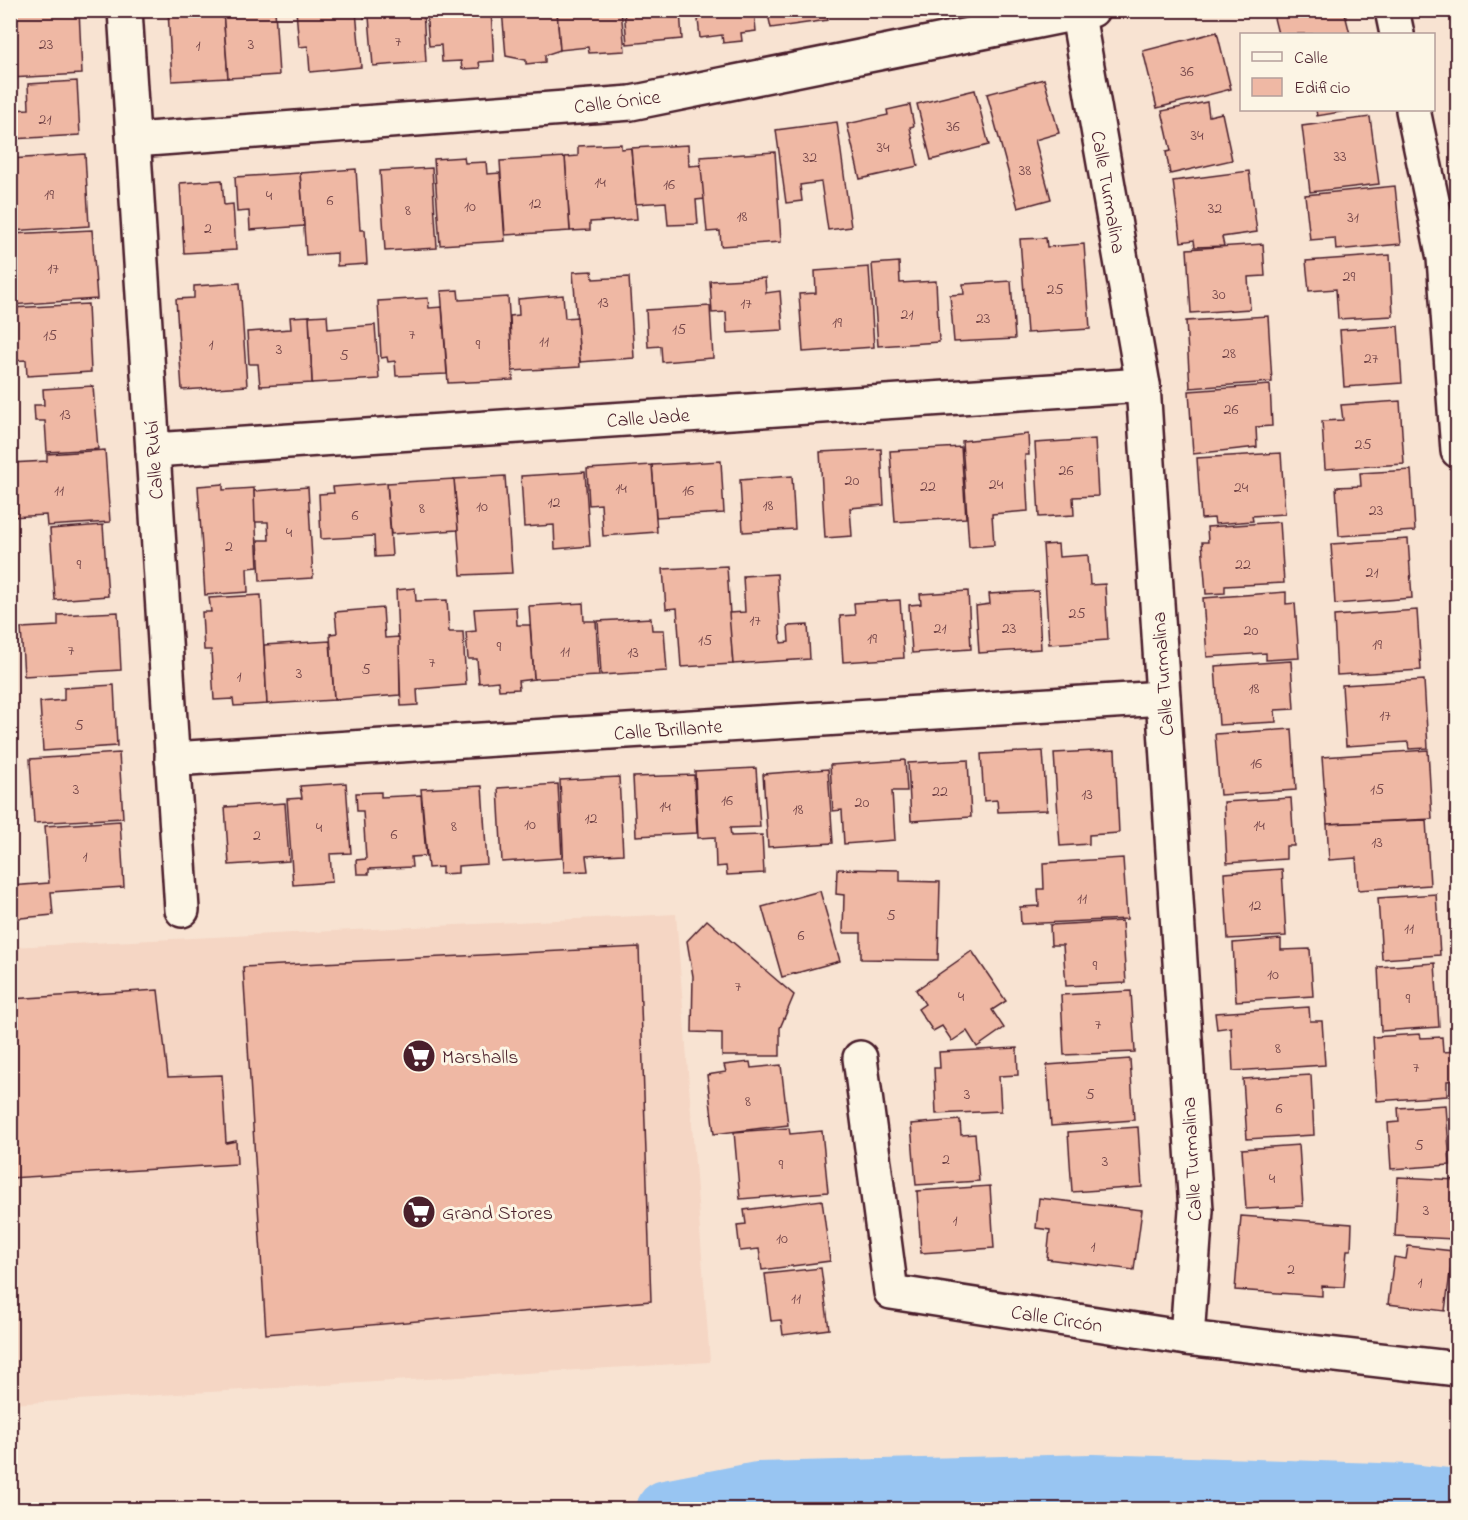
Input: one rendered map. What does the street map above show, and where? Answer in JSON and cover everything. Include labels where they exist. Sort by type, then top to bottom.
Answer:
[{"type":"street","name":"Calle Rubí","points":[[125,10],[182,910]]},
{"type":"street","points":[[1392,10],[1397,33]]},
{"type":"street","name":"Calle Ónice","points":[[134,140],[631,103],[1085,13]]},
{"type":"street","name":"Calle Turmalina","points":[[1085,13],[1143,385],[1196,1210],[1187,1338]]},
{"type":"street","points":[[1413,111],[1444,258],[1458,451]]},
{"type":"street","name":"Calle Jade","points":[[153,450],[1143,385]]},
{"type":"street","name":"Calle Brillante","points":[[172,759],[1163,698]]},
{"type":"street","name":"Calle Circón","points":[[860,1058],[891,1292],[1187,1338],[1458,1369]]},
{"type":"shaded area","points":[[676,914],[710,1362],[11,1404],[11,947]]},
{"type":"building","points":[[79,10],[82,74],[10,78],[10,11]]},
{"type":"building","points":[[168,10],[223,10],[228,78],[172,81]]},
{"type":"building","points":[[223,10],[275,10],[279,75],[228,78]]},
{"type":"building","points":[[296,10],[356,11],[361,67],[310,72],[308,46],[299,47]]},
{"type":"building","points":[[363,10],[423,10],[426,62],[373,66],[369,17],[364,18]]},
{"type":"building","points":[[426,10],[491,10],[494,61],[479,62],[480,68],[462,69],[461,61],[442,62],[441,45],[429,46]]},
{"type":"building","points":[[502,10],[557,10],[560,50],[545,55],[545,62],[526,64],[526,60],[506,56]]},
{"type":"building","points":[[557,10],[621,10],[625,51],[589,53],[588,47],[560,50]]},
{"type":"building","points":[[624,10],[680,10],[682,39],[627,44]]},
{"type":"building","points":[[697,10],[754,10],[756,31],[741,33],[742,41],[723,43],[722,35],[700,38]]},
{"type":"building","points":[[767,10],[826,10],[828,20],[771,28]]},
{"type":"building","points":[[1272,10],[1344,10],[1350,33],[1278,33]]},
{"type":"building","points":[[1217,32],[1231,89],[1157,108],[1143,51]]},
{"type":"building","points":[[1044,79],[1059,133],[1035,140],[1051,199],[1018,208],[987,94]]},
{"type":"building","points":[[77,81],[80,135],[12,139],[10,110],[29,109],[28,84]]},
{"type":"building","points":[[975,90],[989,145],[931,160],[917,104]]},
{"type":"building","points":[[1207,102],[1209,116],[1222,113],[1232,160],[1170,174],[1166,152],[1171,151],[1162,111]]},
{"type":"building","points":[[910,105],[914,126],[910,127],[918,166],[860,179],[847,124],[888,115],[887,110]]},
{"type":"building","points":[[1316,111],[1346,111],[1317,116]]},
{"type":"building","points":[[1370,117],[1379,184],[1310,192],[1302,126]]},
{"type":"building","points":[[837,122],[851,227],[828,230],[821,182],[800,185],[802,201],[786,203],[776,130]]},
{"type":"building","points":[[621,144],[621,149],[631,148],[637,219],[590,222],[590,230],[570,231],[565,157],[578,156],[578,146]]},
{"type":"building","points":[[688,145],[689,166],[701,165],[705,199],[696,200],[698,224],[668,225],[666,202],[636,204],[631,148]]},
{"type":"building","points":[[775,152],[781,242],[721,246],[720,231],[707,232],[700,157]]},
{"type":"building","points":[[85,154],[89,226],[10,231],[10,159]]},
{"type":"building","points":[[464,157],[465,163],[486,162],[487,174],[500,173],[505,241],[440,245],[434,159]]},
{"type":"building","points":[[565,157],[570,231],[505,235],[500,161]]},
{"type":"building","points":[[432,168],[437,248],[385,251],[380,171]]},
{"type":"building","points":[[356,169],[360,230],[365,230],[367,264],[337,266],[337,253],[306,255],[300,173]]},
{"type":"building","points":[[1249,171],[1257,232],[1222,237],[1224,246],[1195,247],[1194,240],[1181,242],[1173,181]]},
{"type":"building","points":[[300,173],[304,226],[250,230],[249,211],[237,212],[235,177]]},
{"type":"building","points":[[222,180],[224,205],[233,204],[236,250],[184,253],[180,183]]},
{"type":"building","points":[[1395,186],[1401,244],[1336,250],[1335,238],[1310,240],[1305,195]]},
{"type":"building","points":[[92,230],[97,299],[10,305],[10,234]]},
{"type":"building","points":[[1046,238],[1047,247],[1084,244],[1090,329],[1027,333],[1020,239]]},
{"type":"building","points":[[1263,244],[1265,276],[1248,277],[1250,309],[1191,313],[1187,249]]},
{"type":"building","points":[[1390,255],[1393,316],[1338,319],[1336,289],[1309,291],[1306,261]]},
{"type":"building","points":[[899,262],[900,283],[936,281],[939,342],[878,346],[872,264]]},
{"type":"building","points":[[869,267],[874,347],[803,352],[799,294],[816,293],[815,271]]},
{"type":"building","points":[[592,271],[593,279],[629,277],[634,358],[580,362],[573,272]]},
{"type":"building","points":[[765,278],[766,293],[780,291],[783,330],[727,333],[726,312],[712,313],[710,281]]},
{"type":"building","points":[[1011,281],[1015,339],[954,342],[950,295],[964,294],[963,284]]},
{"type":"building","points":[[240,283],[247,386],[182,390],[176,299],[194,298],[194,286]]},
{"type":"building","points":[[458,290],[459,300],[508,297],[513,380],[448,383],[441,291]]},
{"type":"building","points":[[563,295],[565,318],[577,317],[580,367],[512,371],[510,316],[519,315],[518,299]]},
{"type":"building","points":[[428,298],[429,308],[442,307],[447,374],[396,376],[395,361],[388,362],[387,357],[381,358],[378,301]]},
{"type":"building","points":[[88,304],[91,372],[27,376],[26,360],[10,361],[10,308]]},
{"type":"building","points":[[710,306],[713,358],[662,362],[661,346],[648,347],[646,310]]},
{"type":"building","points":[[327,315],[328,329],[375,325],[379,379],[312,383],[309,316]]},
{"type":"building","points":[[309,316],[312,383],[260,386],[258,364],[249,364],[247,332],[291,329],[290,317]]},
{"type":"building","points":[[1268,316],[1272,382],[1190,388],[1186,321]]},
{"type":"building","points":[[1398,326],[1402,383],[1344,387],[1340,330]]},
{"type":"building","points":[[1270,385],[1272,426],[1256,427],[1257,447],[1193,454],[1189,391]]},
{"type":"building","points":[[93,386],[98,449],[47,452],[45,421],[35,421],[34,405],[44,405],[43,389]]},
{"type":"building","points":[[1400,401],[1404,464],[1325,469],[1322,421],[1343,420],[1341,405]]},
{"type":"building","points":[[1028,434],[1029,455],[1025,455],[1028,511],[992,514],[994,545],[969,547],[962,441]]},
{"type":"building","points":[[1095,439],[1098,496],[1073,497],[1074,515],[1039,517],[1035,443]]},
{"type":"building","points":[[961,447],[966,518],[895,522],[890,451]]},
{"type":"building","points":[[881,449],[884,505],[850,508],[852,536],[825,538],[820,452]]},
{"type":"building","points":[[105,450],[110,522],[47,526],[46,515],[10,517],[10,463],[47,461],[47,454]]},
{"type":"building","points":[[1281,453],[1285,514],[1252,516],[1253,521],[1215,524],[1214,518],[1201,519],[1197,458]]},
{"type":"building","points":[[721,461],[724,513],[656,517],[652,465]]},
{"type":"building","points":[[652,465],[657,532],[603,536],[601,504],[589,505],[587,469]]},
{"type":"building","points":[[1411,470],[1415,531],[1339,536],[1336,487],[1361,486],[1360,473]]},
{"type":"building","points":[[585,472],[590,546],[555,549],[554,525],[524,527],[521,476]]},
{"type":"building","points":[[505,476],[512,573],[461,575],[454,479]]},
{"type":"building","points":[[792,476],[795,529],[743,532],[740,480]]},
{"type":"building","points":[[454,479],[458,530],[391,534],[387,483]]},
{"type":"building","points":[[387,483],[392,556],[375,557],[374,536],[321,539],[319,494],[334,493],[333,487]]},
{"type":"building","points":[[223,484],[223,490],[254,488],[258,567],[247,568],[248,592],[205,595],[198,486]]},
{"type":"building","points":[[308,487],[313,578],[260,581],[258,540],[269,540],[268,522],[255,522],[254,491]]},
{"type":"building","points":[[1280,522],[1284,583],[1225,586],[1225,593],[1206,594],[1202,542],[1208,542],[1207,527]]},
{"type":"building","points":[[103,525],[108,596],[55,600],[50,529]]},
{"type":"building","points":[[1408,539],[1412,598],[1335,604],[1331,544]]},
{"type":"building","points":[[1058,544],[1059,557],[1088,555],[1090,585],[1105,584],[1108,640],[1049,644],[1043,545]]},
{"type":"building","points":[[727,566],[733,664],[681,667],[677,608],[666,609],[663,569]]},
{"type":"building","points":[[777,574],[781,643],[789,642],[788,626],[808,625],[810,659],[733,664],[729,613],[745,612],[743,576]]},
{"type":"building","points":[[415,588],[416,601],[447,600],[449,632],[463,632],[466,685],[417,689],[418,705],[401,706],[396,590]]},
{"type":"building","points":[[968,591],[971,649],[912,653],[909,605],[921,604],[920,594]]},
{"type":"building","points":[[1038,591],[1041,649],[979,653],[976,606],[990,604],[989,594]]},
{"type":"building","points":[[1286,592],[1286,604],[1295,603],[1299,658],[1266,660],[1266,653],[1207,657],[1203,598]]},
{"type":"building","points":[[261,595],[267,704],[234,706],[233,699],[214,700],[211,650],[204,650],[202,612],[211,612],[209,598]]},
{"type":"building","points":[[900,600],[904,658],[843,662],[840,616],[855,615],[854,603]]},
{"type":"building","points":[[583,603],[584,621],[596,621],[599,676],[534,679],[529,606]]},
{"type":"building","points":[[516,607],[517,625],[530,625],[534,679],[518,681],[519,689],[499,690],[498,681],[479,683],[477,659],[468,659],[466,632],[476,631],[474,609]]},
{"type":"building","points":[[383,608],[385,638],[399,637],[400,695],[334,700],[330,634],[337,633],[335,612]]},
{"type":"building","points":[[1417,610],[1421,670],[1337,675],[1334,616]]},
{"type":"building","points":[[118,612],[121,670],[24,676],[21,628],[58,626],[58,615]]},
{"type":"building","points":[[651,618],[652,630],[664,630],[667,671],[601,675],[598,621]]},
{"type":"building","points":[[330,641],[334,700],[267,704],[264,645]]},
{"type":"building","points":[[1291,661],[1294,709],[1275,710],[1276,722],[1219,725],[1215,666]]},
{"type":"building","points":[[1424,680],[1428,748],[1409,749],[1408,742],[1346,746],[1342,685]]},
{"type":"building","points":[[114,685],[117,746],[43,751],[40,702],[64,700],[64,688]]},
{"type":"building","points":[[1292,729],[1296,790],[1220,795],[1215,734]]},
{"type":"building","points":[[1115,750],[1119,833],[1089,835],[1089,844],[1060,846],[1054,753]]},
{"type":"building","points":[[1428,750],[1432,819],[1327,824],[1322,757]]},
{"type":"building","points":[[1043,751],[1047,810],[998,812],[997,800],[984,801],[981,754]]},
{"type":"building","points":[[119,753],[123,818],[34,823],[30,759]]},
{"type":"building","points":[[905,760],[907,791],[892,791],[895,840],[844,844],[842,810],[833,811],[830,765]]},
{"type":"building","points":[[968,760],[971,817],[911,821],[908,763]]},
{"type":"building","points":[[756,768],[760,827],[730,828],[731,836],[762,835],[764,873],[727,875],[726,866],[716,867],[715,837],[698,838],[695,771]]},
{"type":"building","points":[[828,769],[833,843],[768,847],[763,774]]},
{"type":"building","points":[[694,775],[697,833],[636,836],[633,777]]},
{"type":"building","points":[[619,777],[623,854],[586,856],[588,871],[564,872],[560,780]]},
{"type":"building","points":[[346,783],[351,853],[330,854],[332,882],[293,885],[287,799],[302,798],[300,786]]},
{"type":"building","points":[[558,784],[562,858],[502,862],[498,788]]},
{"type":"building","points":[[482,786],[487,864],[458,866],[458,873],[442,874],[442,867],[428,868],[421,789]]},
{"type":"building","points":[[381,792],[381,797],[421,795],[426,856],[411,857],[412,867],[369,869],[369,874],[357,874],[356,860],[366,859],[363,811],[357,811],[356,793]]},
{"type":"building","points":[[1291,798],[1294,846],[1286,846],[1286,859],[1227,863],[1224,802]]},
{"type":"building","points":[[285,803],[289,861],[229,865],[225,807]]},
{"type":"building","points":[[1426,820],[1430,885],[1358,890],[1356,858],[1329,860],[1327,824]]},
{"type":"building","points":[[120,821],[124,887],[51,892],[53,915],[10,919],[10,886],[49,883],[45,826]]},
{"type":"building","points":[[1123,858],[1127,919],[1021,924],[1020,907],[1039,906],[1038,889],[1044,889],[1043,863]]},
{"type":"building","points":[[837,869],[900,870],[900,881],[940,882],[938,960],[861,959],[861,933],[843,933],[844,895],[836,894]]},
{"type":"building","points":[[1282,869],[1286,936],[1228,939],[1224,873]]},
{"type":"building","points":[[820,891],[840,961],[782,977],[762,907]]},
{"type":"building","points":[[1436,894],[1440,955],[1382,959],[1378,898]]},
{"type":"building","points":[[707,920],[794,995],[780,1028],[780,1056],[722,1056],[722,1033],[692,1032],[693,976],[687,941]]},
{"type":"building","points":[[1122,921],[1126,983],[1066,986],[1063,945],[1051,945],[1050,925]]},
{"type":"building","points":[[1281,939],[1281,950],[1310,949],[1313,996],[1236,1001],[1233,943]]},
{"type":"building","points":[[639,947],[651,1301],[266,1334],[243,967]]},
{"type":"building","points":[[972,951],[1006,1001],[992,1010],[1004,1028],[977,1047],[967,1031],[952,1041],[942,1026],[933,1031],[918,1009],[925,1004],[916,990]]},
{"type":"building","points":[[1435,963],[1439,1027],[1381,1031],[1378,967]]},
{"type":"building","points":[[158,990],[168,1077],[222,1075],[226,1143],[236,1141],[237,1164],[10,1178],[10,999]]},
{"type":"building","points":[[1131,991],[1135,1052],[1064,1055],[1061,995]]},
{"type":"building","points":[[1309,1007],[1310,1021],[1322,1021],[1325,1065],[1233,1071],[1231,1027],[1217,1029],[1215,1013]]},
{"type":"building","points":[[1420,1034],[1421,1038],[1442,1037],[1443,1052],[1458,1051],[1458,1080],[1447,1081],[1447,1096],[1377,1101],[1373,1037]]},
{"type":"building","points":[[1017,1048],[1018,1075],[999,1076],[1001,1111],[936,1114],[934,1068],[940,1068],[939,1052]]},
{"type":"building","points":[[1130,1059],[1134,1120],[1051,1126],[1047,1065]]},
{"type":"building","points":[[750,1062],[751,1068],[781,1065],[788,1125],[714,1134],[707,1075],[726,1072],[724,1065]]},
{"type":"building","points":[[1311,1075],[1314,1135],[1247,1139],[1243,1079]]},
{"type":"building","points":[[1446,1105],[1450,1165],[1391,1169],[1388,1123],[1399,1122],[1398,1108]]},
{"type":"building","points":[[960,1120],[961,1135],[975,1134],[979,1181],[916,1185],[911,1124]]},
{"type":"building","points":[[1138,1127],[1142,1187],[1072,1192],[1068,1132]]},
{"type":"building","points":[[789,1128],[790,1134],[822,1131],[828,1192],[740,1199],[734,1132]]},
{"type":"building","points":[[1299,1145],[1303,1206],[1246,1209],[1242,1149]]},
{"type":"building","points":[[1398,1177],[1458,1180],[1454,1239],[1395,1236]]},
{"type":"building","points":[[990,1186],[994,1248],[921,1253],[917,1191]]},
{"type":"building","points":[[1039,1198],[1142,1210],[1134,1270],[1047,1259],[1050,1230],[1036,1228]]},
{"type":"building","points":[[822,1200],[830,1261],[762,1270],[759,1249],[740,1251],[737,1225],[746,1224],[744,1210]]},
{"type":"building","points":[[1241,1216],[1352,1224],[1351,1250],[1347,1250],[1344,1287],[1322,1286],[1322,1296],[1235,1290]]},
{"type":"building","points":[[1408,1246],[1453,1251],[1445,1311],[1388,1304],[1394,1257],[1406,1259]]},
{"type":"building","points":[[821,1268],[829,1329],[783,1335],[781,1320],[771,1321],[765,1274]]},
{"type":"waterway","points":[[666,1510],[758,1492],[1092,1484],[1410,1494],[1458,1499]]},
{"type":"place","name":"Marshalls","points":[[419,1056]]},
{"type":"place","name":"Grand Stores","points":[[419,1212]]}]
